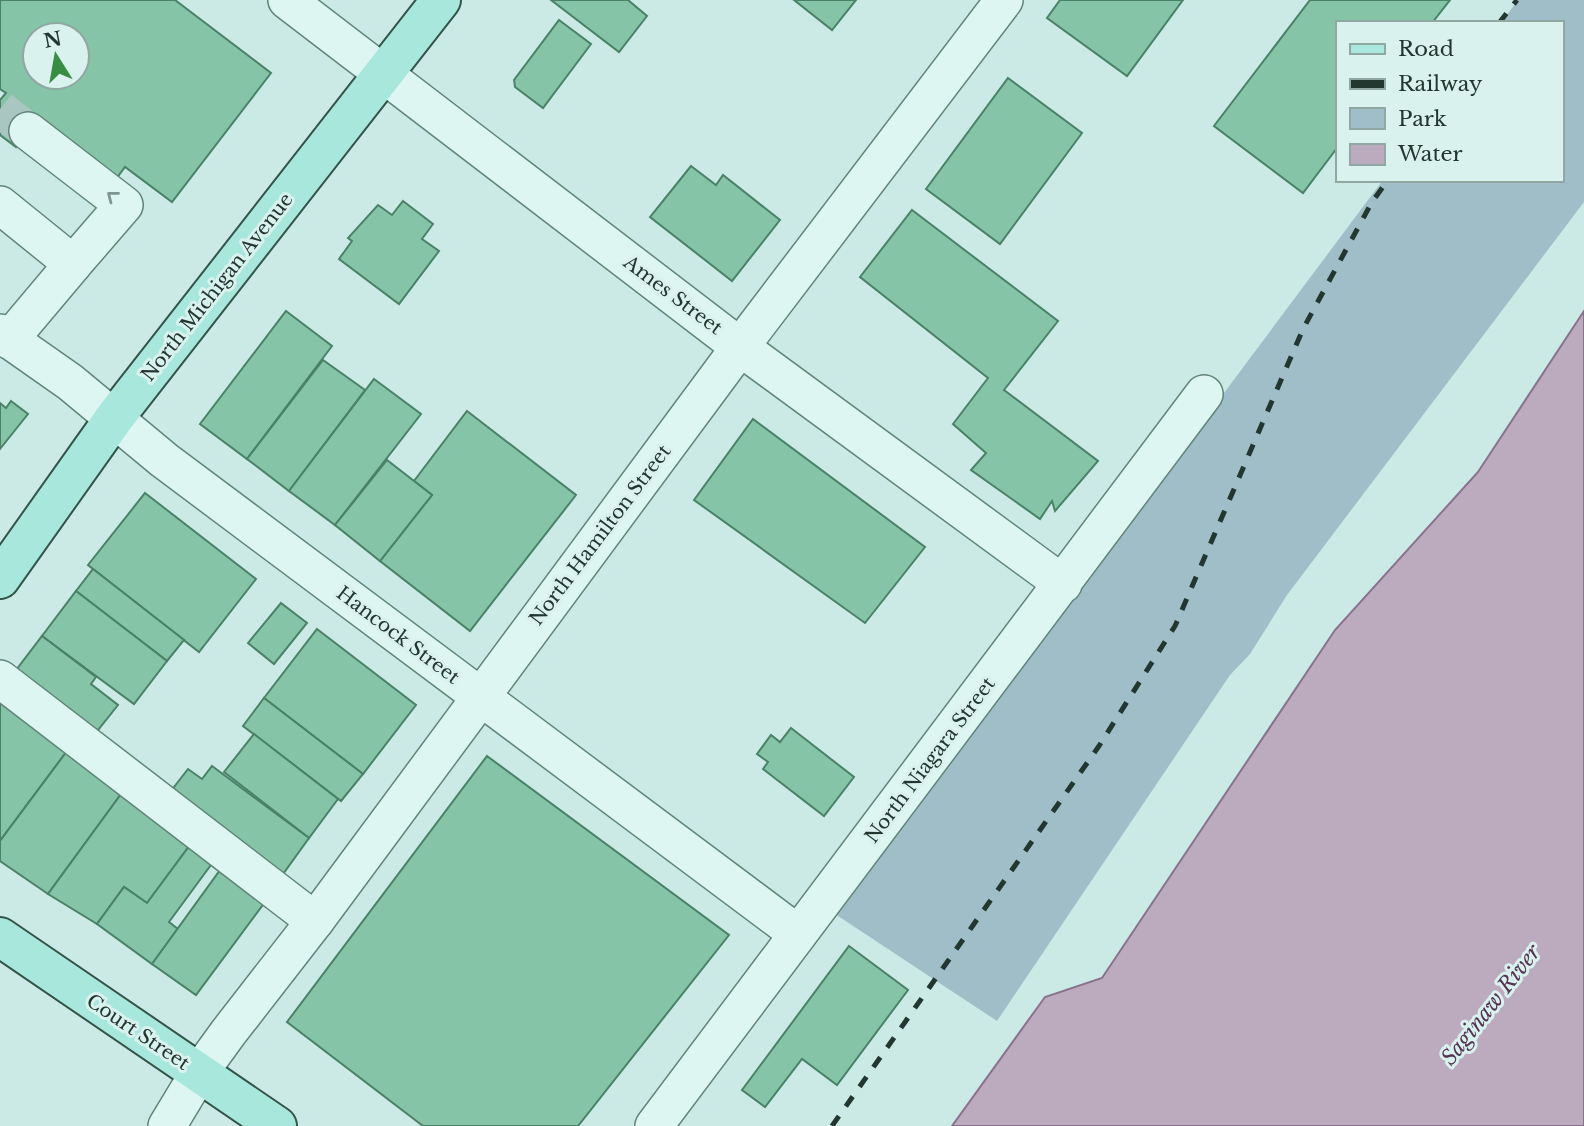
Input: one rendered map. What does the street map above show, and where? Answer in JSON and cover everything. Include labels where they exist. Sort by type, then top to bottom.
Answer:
[{"type":"main road","name":"North Michigan Avenue","points":[[0,579],[115,417],[442,0]]},
{"type":"main road","name":"Court Street","points":[[0,937],[264,1117]]},
{"type":"street","name":"Ames Street","points":[[287,0],[740,346],[1063,584]]},
{"type":"street","name":"North Hamilton Street","points":[[167,1126],[199,1073],[316,920],[991,6]]},
{"type":"street","points":[[4,337],[124,205],[28,131]]},
{"type":"street","points":[[0,205],[73,264]]},
{"type":"street","name":"Hancock Street","points":[[4,337],[115,417],[164,460],[799,934]]},
{"type":"street","name":"North Niagara Street","points":[[654,1126],[1204,394]]},
{"type":"street","points":[[0,679],[316,920]]},
{"type":"green space","points":[[1518,0],[1584,0],[1584,202],[1287,595],[1250,654],[1230,675],[997,1021],[835,914],[1382,182],[1563,182],[1563,21],[1502,21]]},
{"type":"water","name":"Saginaw River","points":[[1584,311],[1584,1126],[952,1126],[1045,997],[1102,978],[1335,630],[1478,472]]},
{"type":"building","points":[[0,0],[175,0],[271,73],[172,202],[125,167],[116,179],[38,119],[16,147],[0,135],[0,100],[6,93],[0,89]]},
{"type":"building","points":[[551,0],[628,0],[647,16],[619,52]]},
{"type":"building","points":[[794,0],[856,0],[832,30]]},
{"type":"building","points":[[1060,0],[1183,0],[1127,76],[1047,18]]},
{"type":"building","points":[[1310,0],[1450,0],[1434,21],[1336,21],[1336,149],[1303,193],[1214,126]]},
{"type":"building","points":[[559,20],[591,44],[543,108],[515,87],[514,80]]},
{"type":"building","points":[[1008,78],[1082,133],[1000,244],[926,189]]},
{"type":"building","points":[[691,166],[716,185],[723,175],[780,220],[732,281],[650,217]]},
{"type":"building","points":[[403,201],[433,224],[422,239],[439,251],[399,304],[339,259],[352,241],[348,238],[378,205],[392,215]]},
{"type":"building","points":[[912,210],[1058,321],[1004,390],[1098,461],[1055,511],[1052,501],[1040,519],[971,470],[986,453],[953,424],[988,378],[860,277]]},
{"type":"building","points":[[286,311],[332,346],[247,459],[200,424]]},
{"type":"building","points":[[323,360],[365,390],[289,491],[247,459]]},
{"type":"building","points":[[374,379],[421,414],[335,525],[289,491]]},
{"type":"building","points":[[11,401],[28,414],[0,449],[0,403],[6,408]]},
{"type":"building","points":[[467,411],[576,495],[470,631],[380,561],[432,495],[414,481]]},
{"type":"building","points":[[753,419],[925,547],[865,623],[694,500]]},
{"type":"building","points":[[387,460],[432,495],[380,561],[335,525]]},
{"type":"building","points":[[145,493],[256,579],[199,652],[88,565]]},
{"type":"building","points":[[93,569],[184,640],[167,661],[76,591]]},
{"type":"building","points":[[76,591],[167,661],[134,704],[42,636]]},
{"type":"building","points":[[281,603],[307,623],[274,664],[248,643]]},
{"type":"building","points":[[317,629],[416,705],[363,774],[264,698]]},
{"type":"building","points":[[42,636],[96,677],[91,684],[118,705],[90,740],[10,678]]},
{"type":"building","points":[[0,695],[70,747],[0,841]]},
{"type":"building","points":[[264,698],[363,774],[341,801],[243,726]]},
{"type":"building","points":[[791,728],[854,777],[824,816],[763,769],[768,762],[757,754],[771,735],[780,742]]},
{"type":"building","points":[[254,734],[338,799],[309,838],[224,772]]},
{"type":"building","points":[[70,747],[124,790],[48,894],[0,861],[0,841]]},
{"type":"building","points":[[487,756],[729,935],[578,1126],[423,1126],[287,1022]]},
{"type":"building","points":[[212,766],[309,838],[278,881],[167,796],[188,769],[202,779]]},
{"type":"building","points":[[124,790],[193,841],[147,903],[124,887],[97,924],[48,894]]},
{"type":"building","points":[[193,841],[216,858],[169,922],[178,929],[152,964],[97,924],[124,887],[147,903]]},
{"type":"building","points":[[223,866],[268,898],[196,995],[152,964]]},
{"type":"building","points":[[849,946],[908,990],[837,1085],[802,1059],[765,1107],[742,1090]]},
{"type":"tunnel","points":[[0,109],[28,131]]},
{"type":"railway","points":[[1501,21],[1517,0]]},
{"type":"railway","points":[[832,1126],[1099,746],[1175,626],[1303,329],[1372,202],[1387,182]]}]
